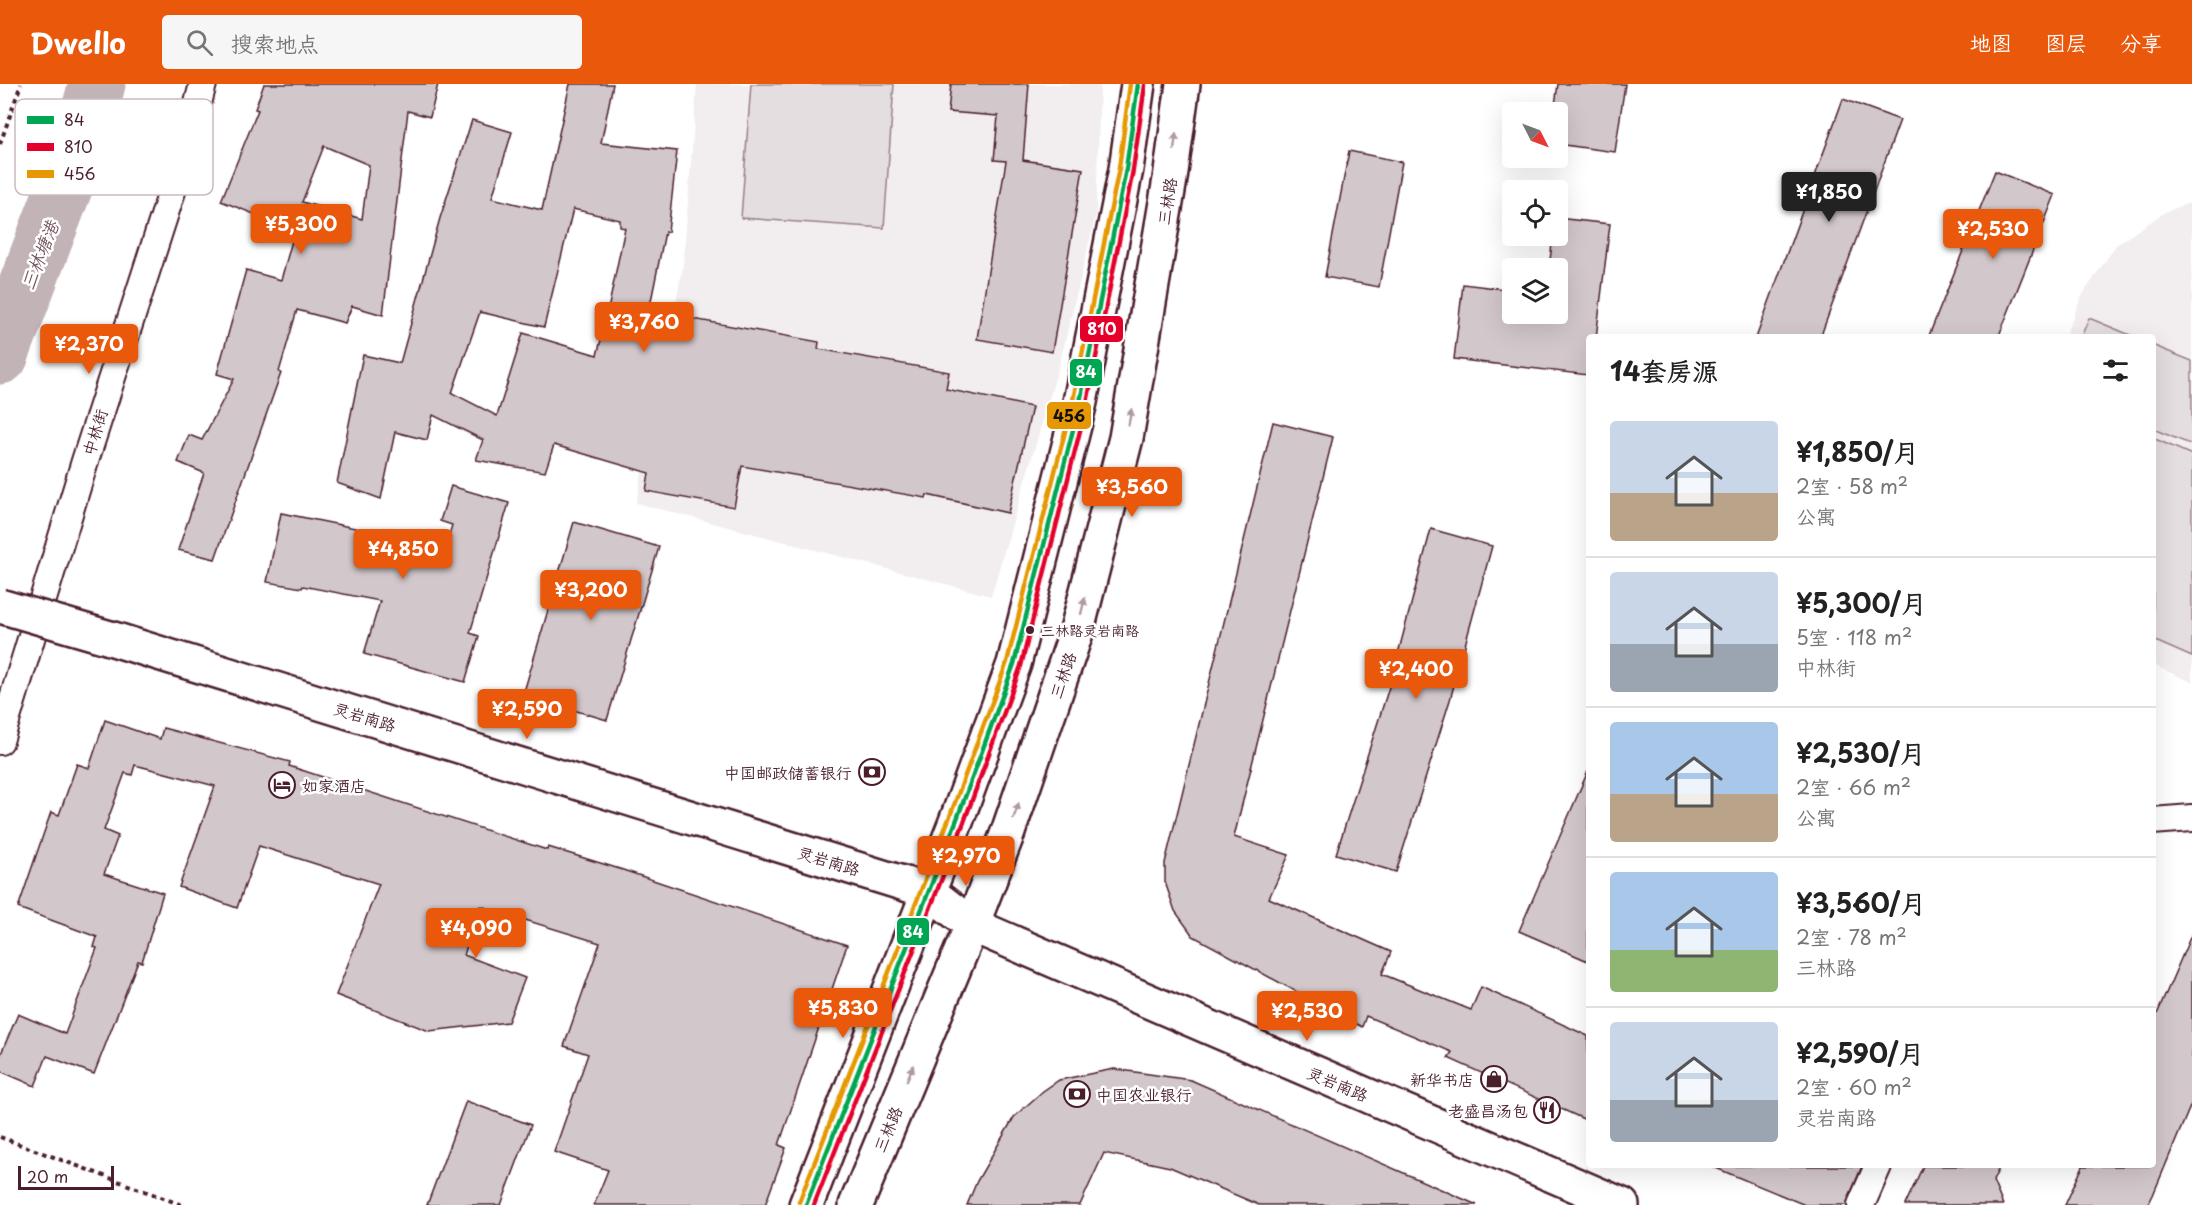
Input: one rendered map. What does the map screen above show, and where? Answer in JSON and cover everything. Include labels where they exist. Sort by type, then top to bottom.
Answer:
[{"type":"main road","points":[[806,1205],[957,819],[1014,664],[1080,402],[1126,169],[1138,84]]},
{"type":"main road","name":"三林路","points":[[856,1205],[972,925],[1014,817],[1077,630],[1126,438],[1170,179],[1183,84]]},
{"type":"main road","name":"灵岩南路","points":[[0,606],[928,891],[972,925],[1622,1205]]},
{"type":"street","name":"中林街","points":[[199,99],[203,84]]},
{"type":"street","name":"中林街","points":[[0,741],[138,292],[170,195]]},
{"type":"street","points":[[2156,821],[2192,818]]},
{"type":"street","points":[[1862,1205],[1877,1168]]},
{"type":"path","points":[[16,99],[21,84]]},
{"type":"path","points":[[0,144],[15,101]]},
{"type":"path","points":[[0,1137],[182,1205]]},
{"type":"shaded area","points":[[697,84],[1100,84],[1096,215],[1060,362],[991,596],[636,503],[683,266]]},
{"type":"shaded area","points":[[751,84],[894,84],[884,228],[741,218]]},
{"type":"shaded area","points":[[2192,202],[2192,682],[2156,666],[2156,334],[2066,334],[2083,294],[2116,245],[2165,212]]},
{"type":"shaded area","points":[[2089,318],[2128,334],[2082,334]]},
{"type":"shaded area","points":[[2156,347],[2192,361],[2192,445],[2156,430]]},
{"type":"shaded area","points":[[2156,439],[2192,455],[2192,657],[2156,641]]},
{"type":"building","points":[[264,84],[438,84],[430,117],[408,111],[383,315],[352,306],[345,323],[297,310],[279,372],[281,373],[215,559],[178,550],[204,473],[178,462],[189,435],[202,440],[234,379],[217,374],[246,270],[281,280],[295,230],[221,201],[258,110],[255,109]],"holes":[[[324,146],[369,165],[362,219],[302,202]]]},
{"type":"building","points":[[570,84],[613,84],[601,143],[677,151],[668,232],[665,232],[649,311],[819,342],[818,349],[949,372],[946,389],[1032,407],[1008,513],[927,495],[926,498],[742,466],[734,507],[646,491],[649,473],[554,445],[545,472],[476,460],[483,440],[433,415],[427,440],[395,432],[381,499],[337,483],[363,355],[400,363],[440,218],[472,120],[512,132],[492,198],[542,210]],"holes":[[[573,209],[620,220],[620,227],[625,228],[597,355],[523,333],[497,416],[452,393],[480,312],[544,327]]]},
{"type":"building","points":[[951,84],[1029,84],[1023,160],[1083,169],[1052,352],[977,339],[1006,161],[994,160],[998,116],[948,112]]},
{"type":"building","points":[[1558,84],[1625,84],[1615,152],[1568,146],[1568,102],[1555,102]]},
{"type":"building","points":[[1843,99],[1900,120],[1821,334],[1757,334]]},
{"type":"building","points":[[1349,151],[1402,162],[1379,287],[1325,277]]},
{"type":"building","points":[[1995,171],[2055,195],[2000,334],[1930,334]]},
{"type":"building","points":[[1568,219],[1610,224],[1596,334],[1586,334],[1586,375],[1454,359],[1463,284],[1502,289],[1502,324],[1568,324],[1568,258],[1550,258],[1552,246],[1568,246]]},
{"type":"building","points":[[1273,422],[1333,437],[1234,837],[1289,855],[1269,898],[1391,952],[1382,974],[1471,1010],[1481,987],[1586,1035],[1586,1120],[1448,1058],[1452,1052],[1366,1016],[1362,1027],[1193,936],[1175,911],[1165,882],[1165,863]]},
{"type":"building","points":[[451,486],[509,503],[470,633],[479,636],[465,682],[364,654],[380,601],[303,586],[302,588],[267,582],[281,513],[385,534],[381,549],[429,559],[433,544],[446,546],[452,525],[440,521]]},
{"type":"building","points":[[574,522],[659,547],[607,720],[523,695]]},
{"type":"building","points":[[1431,529],[1492,546],[1450,700],[1396,872],[1336,854],[1390,684]]},
{"type":"building","points":[[105,720],[160,739],[163,728],[290,762],[289,766],[547,850],[548,847],[623,870],[847,945],[779,1145],[786,1148],[765,1205],[594,1205],[608,1170],[554,1152],[588,1054],[564,1046],[600,943],[480,906],[464,955],[525,978],[508,1022],[429,1031],[336,995],[379,884],[259,846],[237,908],[179,887],[215,786],[135,765],[132,775],[125,773],[104,830],[118,836],[104,874],[163,893],[142,962],[138,961],[94,1074],[47,1056],[35,1086],[0,1071],[0,1056],[18,1014],[65,1034],[97,948],[94,947],[97,937],[18,908],[51,812],[59,815],[77,764],[89,768]]},
{"type":"building","points":[[1586,776],[1586,960],[1519,931]]},
{"type":"building","points":[[2192,933],[2192,1102],[2153,1195],[2148,1205],[2065,1205],[2082,1168],[2156,1168],[2156,1017]]},
{"type":"building","points":[[1114,1069],[1191,1080],[1477,1205],[1259,1205],[1170,1167],[1104,1153],[1080,1205],[967,1205],[977,1181],[1014,1117],[1059,1080]]},
{"type":"building","points":[[466,1101],[531,1125],[501,1205],[427,1205]]},
{"type":"building","points":[[1716,1168],[1861,1168],[1846,1205],[1805,1205]]},
{"type":"building","points":[[1922,1168],[1999,1168],[1993,1181],[2003,1205],[1905,1205]]},
{"type":"waterway","name":"三林塘港","points":[[93,99],[97,84]]},
{"type":"waterway","name":"三林塘港","points":[[0,356],[61,195]]},
{"type":"transit line","name":"456","points":[[799,1202],[950,816],[1007,662],[1073,400],[1119,168],[1130,84]]},
{"type":"transit line","name":"84","points":[[806,1205],[957,819],[1014,664],[1080,402],[1126,169],[1138,84]]},
{"type":"transit line","name":"810","points":[[814,1205],[964,822],[1021,666],[1087,403],[1133,170],[1145,85]]},
{"type":"place","name":"三林路灵岩南路","points":[[1030,630]]},
{"type":"place","name":"中国邮政储蓄银行","points":[[872,772]]},
{"type":"place","name":"如家酒店","points":[[282,785]]},
{"type":"place","name":"新华书店","points":[[1494,1079]]},
{"type":"place","name":"中国农业银行","points":[[1077,1094]]},
{"type":"place","name":"老盛昌汤包","points":[[1547,1110]]}]
